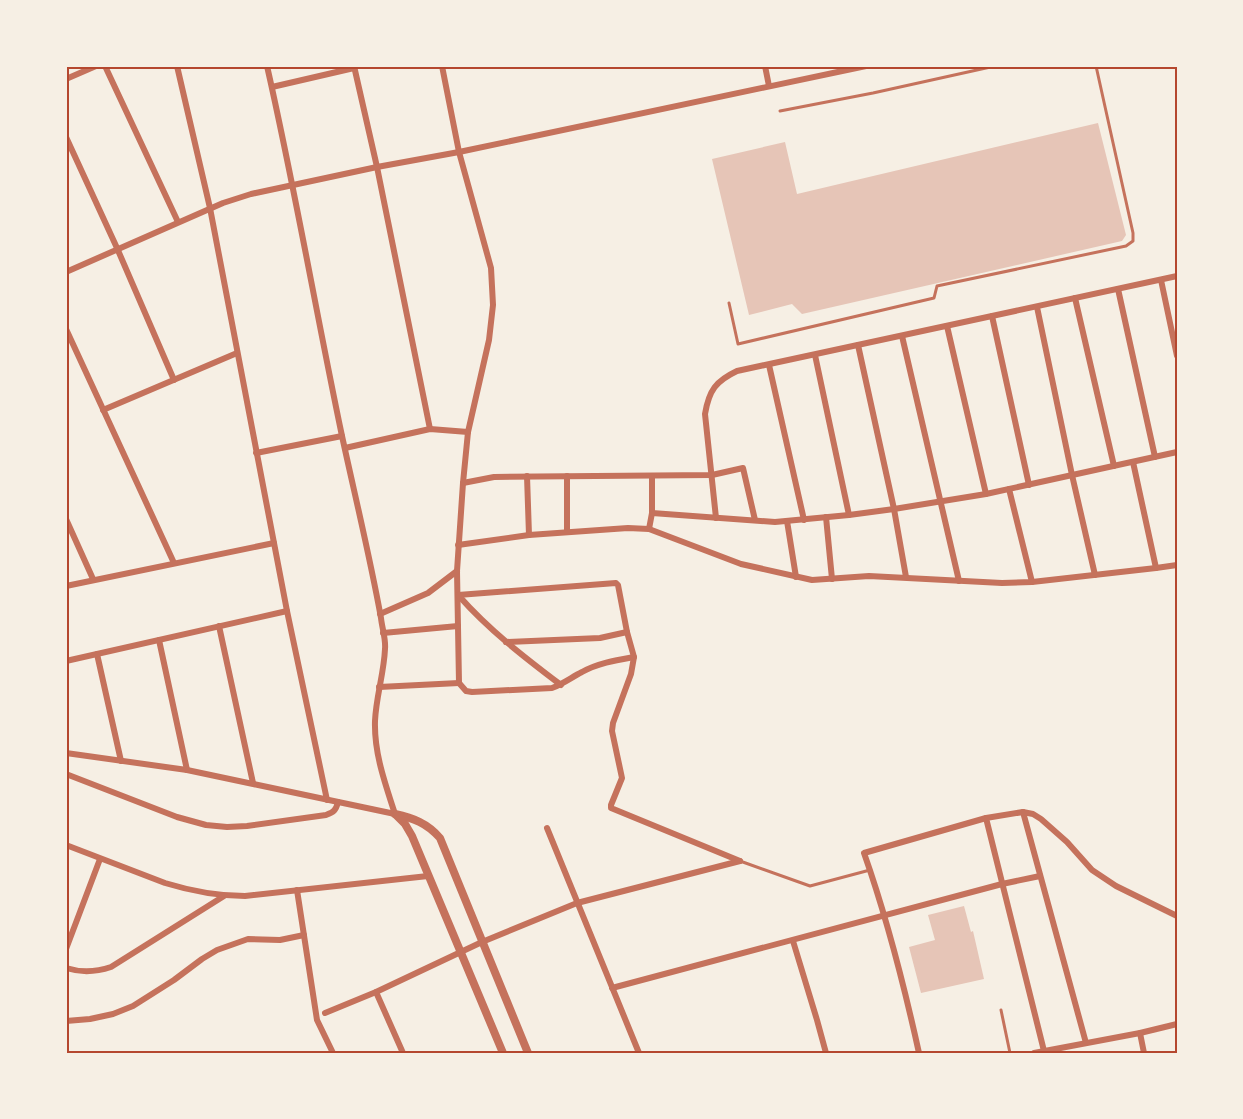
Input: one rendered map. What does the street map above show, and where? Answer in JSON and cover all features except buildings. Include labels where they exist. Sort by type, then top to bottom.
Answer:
[{"type":"street","points":[[66,79],[96,66]]},
{"type":"street","points":[[105,66],[178,222]]},
{"type":"street","points":[[177,66],[210,208],[287,611],[327,800]]},
{"type":"street","points":[[267,66],[380,614],[385,647],[375,724],[381,771],[395,814],[412,836],[503,1053]]},
{"type":"street","points":[[442,66],[459,152],[491,268],[493,305],[489,340],[468,432],[463,483],[457,571],[459,683],[466,691],[472,692],[552,688],[594,666],[634,657]]},
{"type":"street","points":[[765,66],[769,86]]},
{"type":"street","points":[[66,272],[223,202],[251,194],[866,66]]},
{"type":"street","points":[[272,87],[354,67],[377,167],[430,429]]},
{"type":"street","points":[[66,137],[174,380]]},
{"type":"street","points":[[716,518],[705,414],[708,399],[714,387],[724,378],[737,372],[770,364],[1177,276]]},
{"type":"street","points":[[1161,280],[1177,356]]},
{"type":"street","points":[[1118,289],[1155,457]]},
{"type":"street","points":[[1075,298],[1114,466]]},
{"type":"street","points":[[1037,307],[1095,575]]},
{"type":"street","points":[[992,316],[1029,484]]},
{"type":"street","points":[[947,326],[986,494]]},
{"type":"street","points":[[66,329],[174,563]]},
{"type":"street","points":[[902,336],[959,581]]},
{"type":"street","points":[[858,345],[894,510],[906,578]]},
{"type":"street","points":[[103,410],[237,353]]},
{"type":"street","points":[[815,355],[849,515]]},
{"type":"street","points":[[770,364],[804,520]]},
{"type":"street","points":[[345,448],[430,429],[468,432]]},
{"type":"street","points":[[256,453],[342,436]]},
{"type":"street","points":[[652,513],[787,521],[826,518],[894,510],[986,494],[1177,453]]},
{"type":"street","points":[[1133,462],[1156,568]]},
{"type":"street","points":[[463,483],[494,477],[712,475],[743,468],[755,520]]},
{"type":"street","points":[[527,476],[529,534]]},
{"type":"street","points":[[567,476],[567,532]]},
{"type":"street","points":[[649,529],[652,513],[652,476]]},
{"type":"street","points":[[1009,489],[1032,582]]},
{"type":"street","points":[[826,518],[832,579]]},
{"type":"street","points":[[66,519],[93,579]]},
{"type":"street","points":[[787,521],[796,577]]},
{"type":"street","points":[[458,545],[529,534],[628,528],[649,529],[741,564],[812,580],[851,576],[1002,583],[1032,582],[1177,565]]},
{"type":"street","points":[[66,586],[274,543]]},
{"type":"street","points":[[380,614],[428,593],[457,571]]},
{"type":"street","points":[[458,595],[616,583],[634,657],[631,674],[613,723],[612,731],[622,778],[611,805],[612,808],[740,861]]},
{"type":"street","points":[[458,595],[505,642],[561,685]]},
{"type":"street","points":[[66,661],[287,611]]},
{"type":"street","points":[[219,626],[253,783]]},
{"type":"street","points":[[383,633],[458,626]]},
{"type":"street","points":[[505,642],[600,638],[627,632]]},
{"type":"street","points":[[159,640],[186,770]]},
{"type":"street","points":[[97,654],[121,761]]},
{"type":"street","points":[[379,687],[459,683]]},
{"type":"street","points":[[66,753],[186,770],[253,783],[413,818],[424,823],[440,838],[528,1053]]},
{"type":"street","points":[[66,774],[177,817],[206,825],[246,826],[332,813],[338,802]]},
{"type":"street","points":[[1023,812],[1086,1043]]},
{"type":"street","points":[[920,1053],[885,916],[864,853],[986,818],[1023,812],[1033,814],[1067,842],[1092,870],[1116,886],[1177,916]]},
{"type":"street","points":[[986,818],[1044,1051]]},
{"type":"street","points":[[547,828],[639,1053]]},
{"type":"street","points":[[66,845],[181,888],[224,896],[245,896],[429,876]]},
{"type":"street","points":[[66,949],[100,859]]},
{"type":"street","points":[[325,1013],[376,992],[482,942],[577,903],[740,861]]},
{"type":"street","points":[[612,988],[1002,884],[1040,876]]},
{"type":"street","points":[[297,890],[317,1020],[333,1053]]},
{"type":"street","points":[[66,968],[98,972],[111,967],[224,896]]},
{"type":"street","points":[[66,1021],[102,1017],[133,1006],[217,950],[248,939],[280,940],[304,935]]},
{"type":"street","points":[[793,941],[826,1053]]},
{"type":"street","points":[[376,992],[403,1053]]},
{"type":"street","points":[[1034,1053],[1177,1024]]},
{"type":"street","points":[[1140,1033],[1144,1053]]},
{"type":"lane","points":[[780,111],[995,66]]},
{"type":"lane","points":[[729,303],[738,344],[934,298],[937,286],[1126,246],[1133,242],[1133,233],[1096,66]]},
{"type":"lane","points":[[740,861],[810,886],[870,870]]},
{"type":"lane","points":[[1000,1010],[1010,1053]]}]
